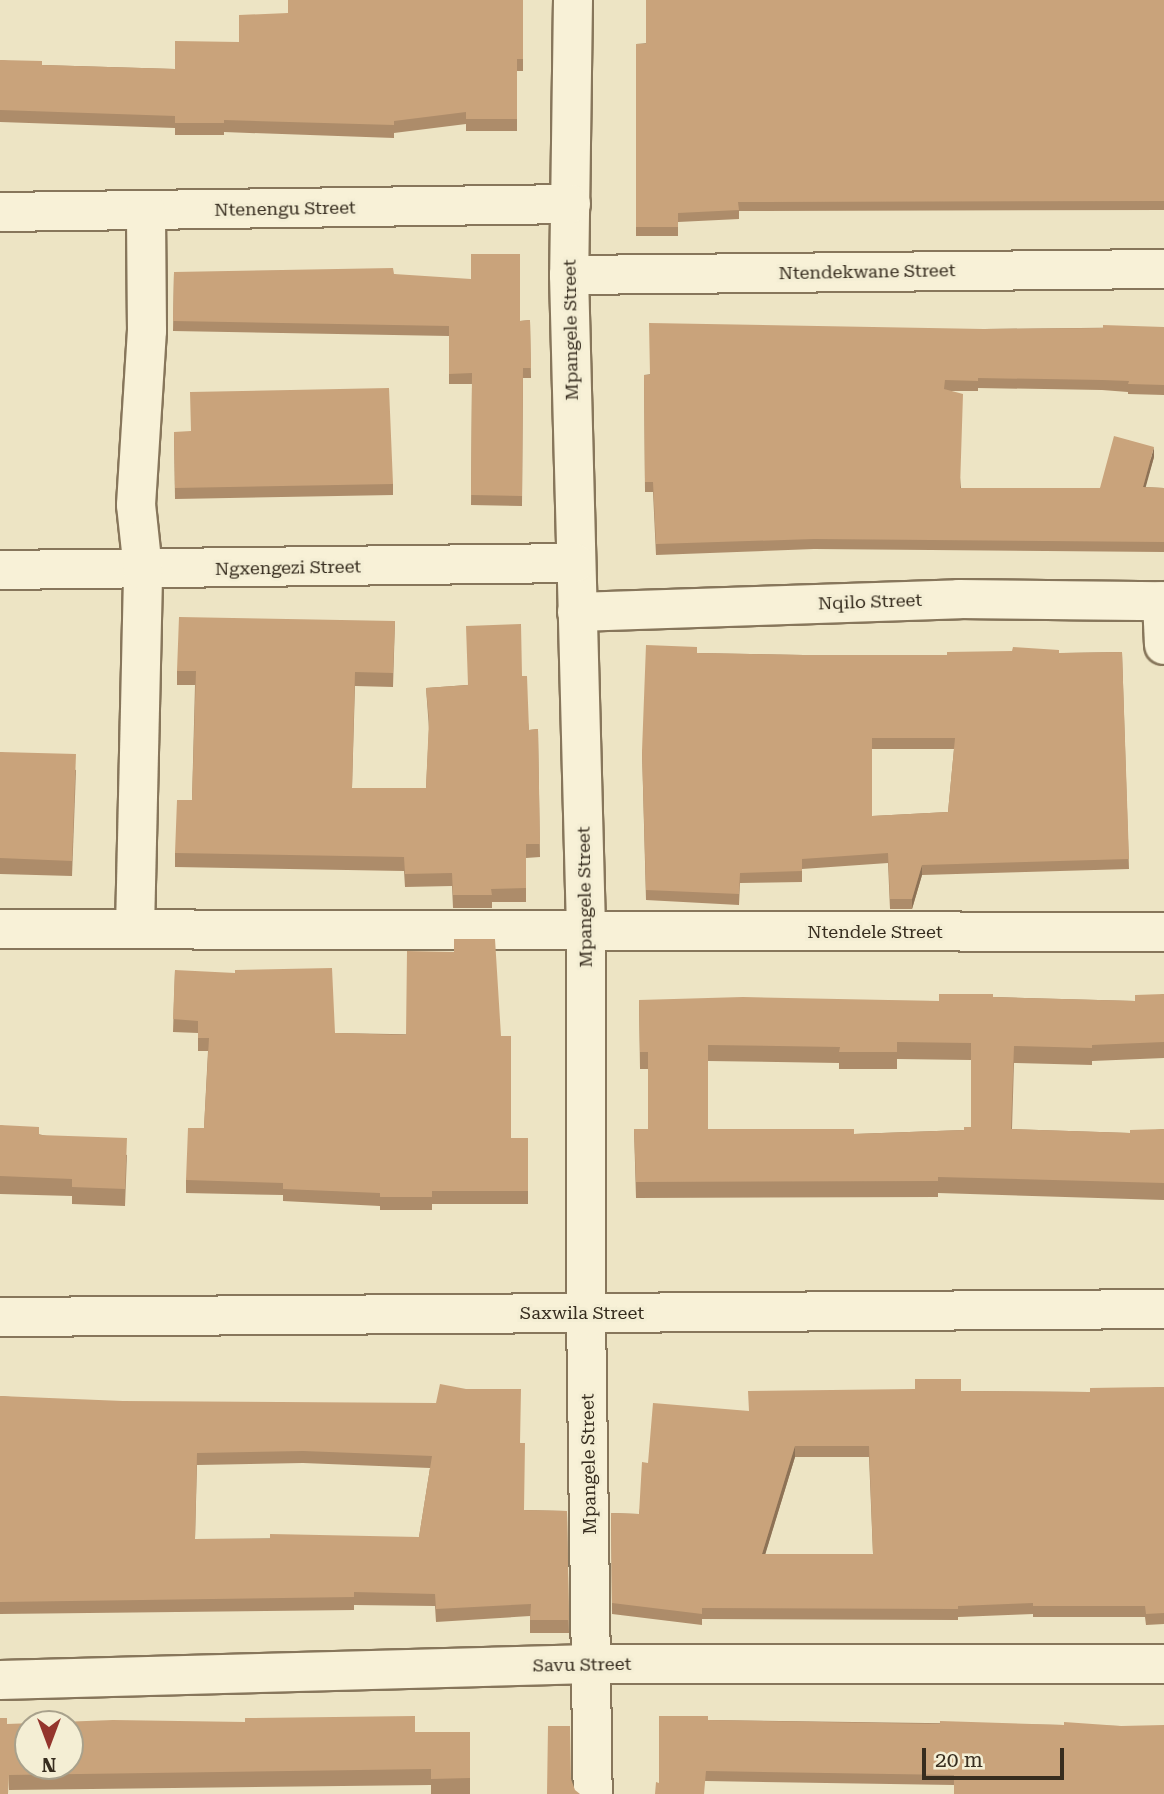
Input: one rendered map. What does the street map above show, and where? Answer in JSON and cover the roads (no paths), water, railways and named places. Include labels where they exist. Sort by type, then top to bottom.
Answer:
[{"type":"street","name":"Mpangele Street","points":[[573,0],[569,275],[586,930],[586,1313],[593,1794]]},
{"type":"street","name":"Ntenengu Street","points":[[0,212],[571,204]]},
{"type":"street","points":[[135,929],[143,570],[136,505],[147,331],[146,211]]},
{"type":"street","name":"Ntendekwane Street","points":[[569,275],[1164,269]]},
{"type":"street","name":"Ngxengezi Street","points":[[0,570],[575,563]]},
{"type":"street","name":"Nqilo Street","points":[[577,612],[958,599],[1163,601]]},
{"type":"street","points":[[1163,601],[1164,645]]},
{"type":"street","name":"Ntendele Street","points":[[0,929],[1164,932]]},
{"type":"street","name":"Saxwila Street","points":[[0,1317],[1164,1309]]},
{"type":"street","name":"Savu Street","points":[[0,1681],[591,1664],[1164,1664]]}]
